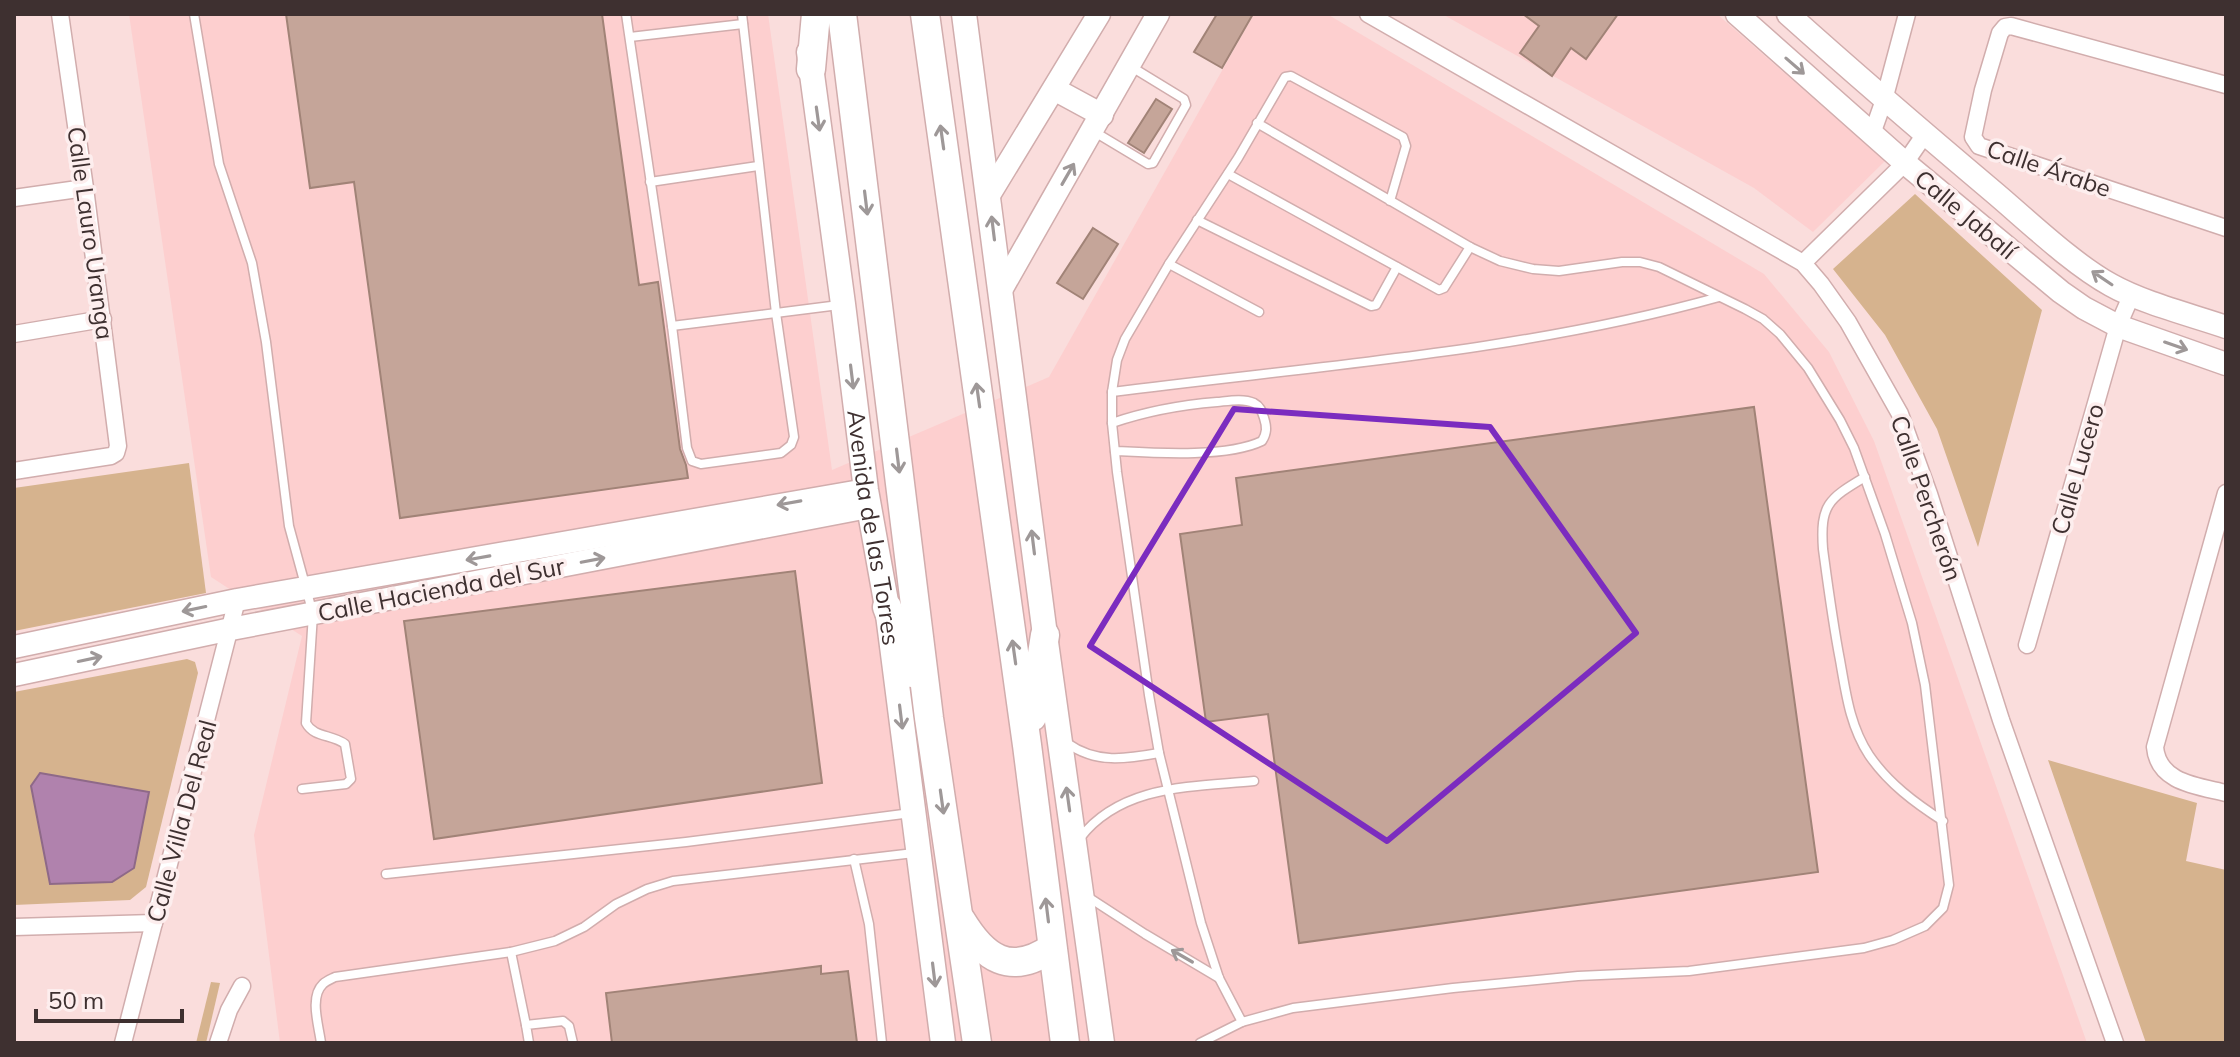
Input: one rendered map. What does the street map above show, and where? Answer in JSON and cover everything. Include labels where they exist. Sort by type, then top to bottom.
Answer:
[{"type":"highway","points":[[811,69],[816,14]]},
{"type":"highway","name":"Avenida de las Torres","points":[[842,14],[929,718],[977,1043]]},
{"type":"highway","points":[[925,14],[1027,745],[1065,1043]]},
{"type":"highway","points":[[887,607],[929,718]]},
{"type":"highway","points":[[1027,745],[1045,635]]},
{"type":"highway","points":[[958,916],[973,941],[997,958],[1011,962],[1026,961],[1040,957],[1052,948]]},
{"type":"main road","name":"Avenida de las Torres","points":[[804,14],[867,498],[887,607],[943,1043]]},
{"type":"main road","points":[[964,14],[1102,1043]]},
{"type":"street","name":"Calle Lauro Uranga","points":[[14,471],[111,456],[116,453],[118,438],[60,14]]},
{"type":"street","points":[[989,195],[1099,14]]},
{"type":"street","points":[[1001,290],[1158,14]]},
{"type":"street","name":"Calle Percherón","points":[[1368,14],[1803,263],[1821,284],[1848,322],[1900,414],[1929,494],[2001,720],[2115,1043]]},
{"type":"street","name":"Calle Jabalí","points":[[1737,14],[1905,163],[2061,292],[2118,326],[2226,364]]},
{"type":"street","name":"Calle Jabalí","points":[[1788,14],[1884,100],[2072,257],[2111,285],[2226,327]]},
{"type":"street","points":[[1872,134],[1907,14]]},
{"type":"street","name":"Calle Árabe","points":[[2226,85],[2011,26],[2005,27],[2000,33],[1983,90],[1973,137],[1979,146],[2226,228]]},
{"type":"street","points":[[1054,89],[1097,123]]},
{"type":"street","points":[[1803,263],[1905,163],[1925,134]]},
{"type":"street","points":[[14,198],[85,188]]},
{"type":"street","name":"Calle Lucero","points":[[2027,645],[2118,326],[2132,294]]},
{"type":"street","points":[[14,334],[103,319]]},
{"type":"street","points":[[2226,493],[2155,747],[2156,757],[2166,774],[2226,793]]},
{"type":"street","name":"Calle Hacienda del Sur","points":[[14,647],[237,600],[867,498]]},
{"type":"street","name":"Calle Hacienda del Sur","points":[[14,675],[867,498]]},
{"type":"street","name":"Calle Villa Del Real","points":[[123,1043],[237,600]]},
{"type":"street","points":[[14,927],[154,923]]},
{"type":"street","points":[[218,1043],[229,1010],[242,986]]},
{"type":"lane","points":[[194,14],[219,164],[252,263],[266,342],[289,526],[313,614],[306,723],[313,732],[345,744],[351,779],[346,784],[302,789]]},
{"type":"lane","points":[[626,14],[689,456],[692,461],[701,464],[781,453],[791,445],[793,422],[776,313],[742,19],[630,37]]},
{"type":"lane","points":[[1097,123],[1151,164],[1186,105],[1184,99],[1129,66]]},
{"type":"lane","points":[[1242,1022],[1219,978],[1201,923],[1159,753],[1112,423],[1112,392],[1117,360],[1125,339],[1169,264],[1228,174],[1285,77],[1291,76],[1403,137],[1406,146],[1390,201]]},
{"type":"lane","points":[[1200,1043],[1242,1022],[1293,1008],[1578,976],[1689,971],[1864,948],[1925,926],[1943,908],[1949,885],[1925,685],[1912,623],[1885,534],[1854,448],[1840,420],[1808,368],[1780,334],[1763,319],[1659,267],[1640,262],[1559,271],[1500,261],[1470,247],[1257,123]]},
{"type":"lane","points":[[650,182],[758,166]]},
{"type":"lane","points":[[1228,174],[1439,290],[1444,288],[1470,247]]},
{"type":"lane","points":[[1197,220],[1371,306],[1376,305],[1397,267]]},
{"type":"lane","points":[[1169,264],[1259,312]]},
{"type":"lane","points":[[1112,392],[1462,350],[1650,316],[1720,297]]},
{"type":"lane","points":[[672,326],[843,304]]},
{"type":"lane","points":[[1112,423],[1166,407],[1234,400],[1258,405],[1267,425],[1262,441],[1240,448],[1179,453],[1115,451]]},
{"type":"lane","points":[[1865,477],[1833,499],[1824,511],[1821,531],[1846,693],[1855,727],[1870,757],[1896,787],[1943,821]]},
{"type":"lane","points":[[1060,738],[1075,749],[1112,760],[1159,753]]},
{"type":"lane","points":[[1075,845],[1101,815],[1118,805],[1168,789],[1254,781]]},
{"type":"lane","points":[[386,874],[700,841],[912,812]]},
{"type":"lane","points":[[321,1043],[317,994],[323,984],[335,977],[511,952],[555,941],[584,927],[616,904],[673,881],[919,853]]},
{"type":"lane","points":[[854,859],[869,924],[882,1043]]},
{"type":"lane","points":[[1081,892],[1219,978]]},
{"type":"lane","points":[[511,952],[529,1043]]},
{"type":"lane","points":[[526,1025],[566,1022],[573,1043]]},
{"type":"highlighted area","points":[[1234,409],[1490,427],[1636,633],[1387,841],[1090,646]]},
{"type":"shaded area","points":[[129,14],[768,14],[832,470],[1049,377],[1254,14],[1327,14],[1764,274],[1829,352],[1874,441],[2087,1043],[280,1043],[254,835],[302,636],[211,577]]},
{"type":"shaded area","points":[[1442,14],[1717,14],[1885,161],[1813,232],[1754,188]]},
{"type":"shaded area","points":[[1915,194],[2042,310],[1978,547],[1937,429],[1885,335],[1833,269]]},
{"type":"shaded area","points":[[189,463],[206,593],[14,631],[14,488]]},
{"type":"shaded area","points":[[187,659],[195,662],[198,673],[146,887],[130,900],[14,905],[14,692]]},
{"type":"shaded area","points":[[2048,760],[2197,803],[2186,861],[2226,870],[2226,1043],[2146,1043]]},
{"type":"shaded area","points":[[40,773],[149,792],[134,868],[112,882],[50,884],[31,786]]},
{"type":"shaded area","points":[[211,982],[220,983],[206,1043],[196,1043]]},
{"type":"building","points":[[286,14],[602,14],[639,285],[658,282],[680,449],[688,478],[400,518],[354,182],[310,188]]},
{"type":"building","points":[[1217,14],[1253,14],[1222,68],[1194,52]]},
{"type":"building","points":[[1523,14],[1618,14],[1586,59],[1571,48],[1552,76],[1520,53],[1539,26]]},
{"type":"building","points":[[1156,99],[1172,109],[1144,153],[1128,143]]},
{"type":"building","points":[[1093,228],[1118,244],[1083,299],[1057,283]]},
{"type":"building","points":[[1754,407],[1818,872],[1299,943],[1268,714],[1206,722],[1180,534],[1242,525],[1236,478]]},
{"type":"building","points":[[795,571],[822,783],[434,839],[404,621]]},
{"type":"building","points":[[821,966],[821,974],[848,971],[857,1043],[612,1043],[606,993]]}]
